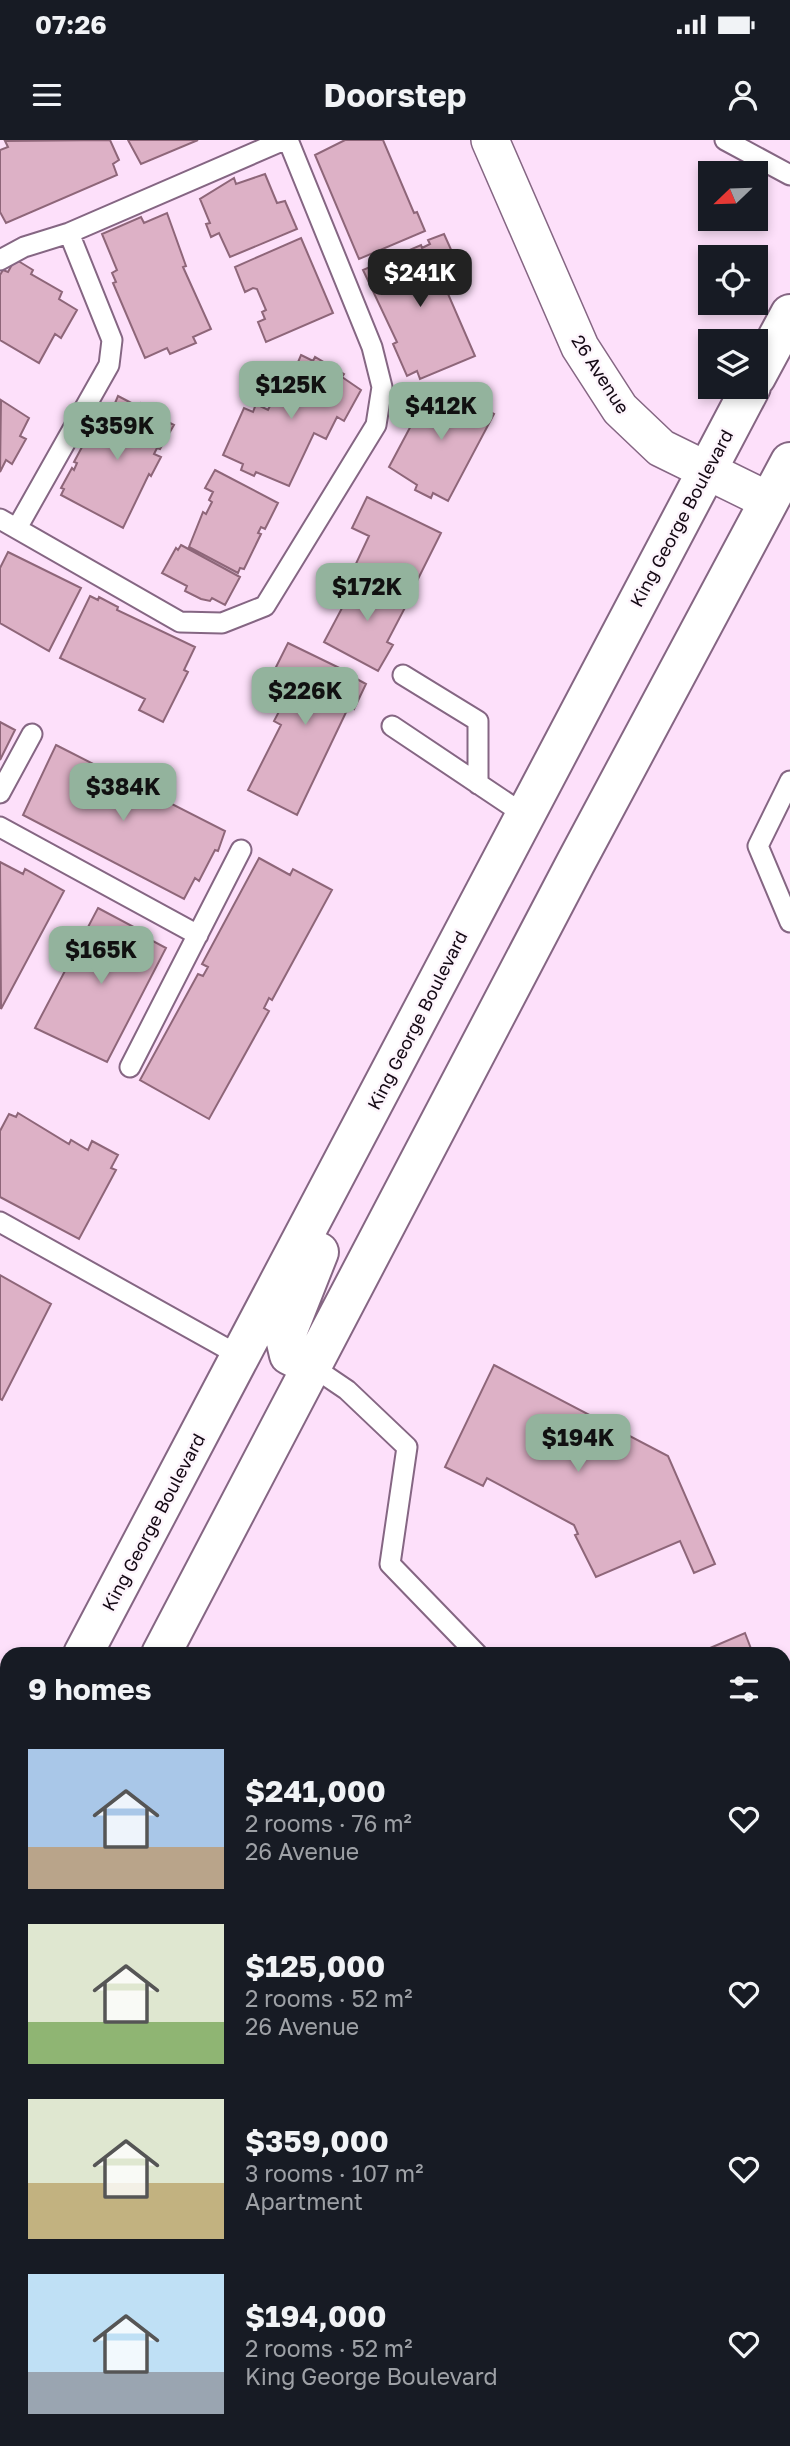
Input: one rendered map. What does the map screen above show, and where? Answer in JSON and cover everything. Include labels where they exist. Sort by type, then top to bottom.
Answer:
[{"type":"main road","points":[[768,355],[790,314]]},
{"type":"main road","name":"King George Boulevard","points":[[87,1647],[745,399]]},
{"type":"main road","points":[[165,1647],[568,876],[780,506],[790,462]]},
{"type":"main road","points":[[313,1367],[289,1355],[285,1338],[391,1072]]},
{"type":"street","name":"26 Avenue","points":[[490,140],[579,347],[620,409],[661,448],[780,506]]},
{"type":"lane","points":[[0,260],[24,247],[69,233],[286,140],[372,347],[382,387],[376,425],[265,606],[222,623],[180,622],[8,523],[109,365],[112,340],[69,233]]},
{"type":"lane","points":[[725,140],[790,175]]},
{"type":"lane","points":[[403,675],[478,721],[478,783]]},
{"type":"lane","points":[[392,726],[525,815]]},
{"type":"lane","points":[[0,793],[32,734]]},
{"type":"lane","points":[[790,781],[758,846],[790,922]]},
{"type":"lane","points":[[0,827],[198,935]]},
{"type":"lane","points":[[130,1068],[241,850]]},
{"type":"lane","points":[[0,1222],[240,1356]]},
{"type":"lane","points":[[313,1367],[347,1390],[407,1447],[390,1564],[470,1647]]},
{"type":"building","points":[[110,140],[119,160],[113,164],[117,175],[6,223],[0,212],[0,150],[8,147],[5,141]]},
{"type":"building","points":[[128,140],[198,140],[141,164]]},
{"type":"building","points":[[345,140],[383,140],[414,213],[417,212],[425,231],[359,259],[315,155]]},
{"type":"building","points":[[265,174],[277,203],[285,201],[297,229],[230,257],[219,233],[211,237],[206,224],[210,223],[200,199],[234,178],[236,184]]},
{"type":"building","points":[[167,213],[186,266],[183,267],[211,329],[193,337],[196,343],[170,354],[167,348],[145,358],[113,283],[116,282],[112,273],[117,270],[102,234],[141,217],[144,223]]},
{"type":"building","points":[[444,234],[453,254],[435,264],[475,356],[420,379],[417,371],[407,376],[393,344],[397,342],[363,270],[421,245],[422,248],[430,244],[428,240]]},
{"type":"building","points":[[301,238],[333,313],[266,342],[258,322],[265,319],[262,312],[266,310],[257,289],[245,292],[235,267]]},
{"type":"building","points":[[15,259],[33,270],[31,274],[62,292],[59,299],[77,310],[61,338],[55,334],[39,363],[0,340],[0,275],[3,270],[8,272]]},
{"type":"building","points":[[301,355],[313,361],[315,357],[344,374],[342,377],[361,390],[344,421],[337,417],[326,439],[314,433],[289,486],[256,472],[254,476],[241,470],[243,464],[223,455],[244,408],[253,412],[256,404],[268,410],[274,398],[268,394],[275,380],[288,386]]},
{"type":"building","points":[[445,387],[465,398],[467,394],[480,402],[477,405],[494,414],[448,501],[433,493],[431,498],[415,490],[417,485],[389,467],[431,388],[442,393]]},
{"type":"building","points":[[118,396],[139,407],[141,403],[158,411],[156,416],[174,425],[160,449],[157,448],[154,454],[161,457],[151,476],[149,474],[123,528],[61,495],[64,489],[61,488],[72,468],[74,470],[77,463],[74,462],[90,432],[93,433],[98,424],[105,427]]},
{"type":"building","points":[[1,400],[29,418],[20,436],[26,439],[12,464],[6,460],[0,472]]},
{"type":"building","points":[[215,470],[278,503],[265,529],[261,527],[258,533],[261,534],[244,569],[240,568],[238,573],[189,547],[203,512],[206,514],[212,502],[209,500],[213,492],[205,488]]},
{"type":"building","points":[[367,497],[441,533],[409,597],[353,570],[369,536],[352,528]]},
{"type":"building","points":[[181,545],[240,577],[225,605],[212,598],[210,601],[201,599],[185,591],[187,586],[162,573],[176,548],[178,550]]},
{"type":"building","points":[[8,552],[81,588],[49,651],[0,623],[0,568]]},
{"type":"building","points":[[360,574],[409,600],[387,642],[393,645],[378,671],[324,642]]},
{"type":"building","points":[[90,596],[98,600],[99,597],[118,607],[117,610],[195,647],[184,670],[188,672],[163,722],[139,710],[145,699],[60,658]]},
{"type":"building","points":[[288,643],[356,676],[355,678],[366,684],[354,709],[349,706],[297,815],[248,790],[281,725],[274,721],[296,679],[275,669]]},
{"type":"building","points":[[0,722],[15,730],[0,760]]},
{"type":"building","points":[[56,745],[225,831],[218,851],[215,850],[199,881],[195,878],[184,899],[23,815]]},
{"type":"building","points":[[259,858],[290,875],[293,869],[332,890],[272,1000],[269,998],[264,1008],[269,1011],[209,1119],[140,1080],[198,974],[203,976],[208,967],[202,964]]},
{"type":"building","points":[[0,862],[23,874],[25,869],[64,891],[1,1009]]},
{"type":"building","points":[[98,908],[149,935],[147,938],[166,948],[107,1062],[35,1028]]},
{"type":"building","points":[[18,1113],[69,1144],[71,1140],[88,1150],[92,1141],[118,1155],[111,1168],[116,1170],[79,1239],[0,1197],[0,1131],[9,1114],[16,1117]]},
{"type":"building","points":[[0,1275],[51,1304],[2,1400],[0,1399]]},
{"type":"building","points":[[494,1365],[668,1456],[715,1564],[694,1573],[680,1541],[596,1577],[575,1535],[578,1534],[574,1525],[487,1478],[483,1486],[445,1467]]},
{"type":"building","points":[[745,1633],[750,1647],[712,1647]]}]
